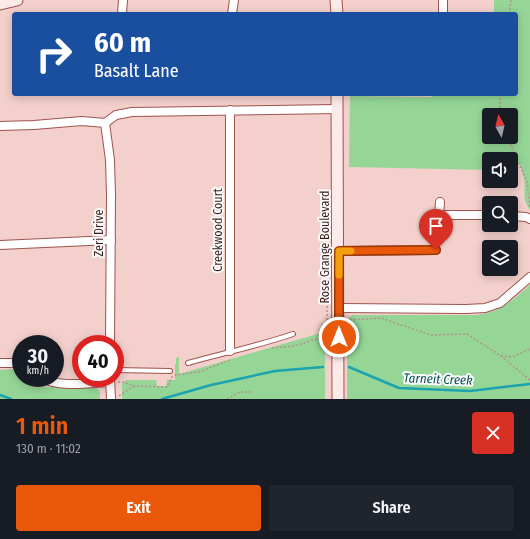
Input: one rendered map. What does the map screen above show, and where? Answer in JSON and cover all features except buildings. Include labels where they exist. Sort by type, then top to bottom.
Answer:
[{"type":"street","points":[[0,4],[17,0]]},
{"type":"street","points":[[122,12],[123,0]]},
{"type":"street","points":[[232,12],[234,0]]},
{"type":"street","points":[[337,12],[339,0]]},
{"type":"street","points":[[443,0],[443,12]]},
{"type":"street","name":"Rose Grange Boulevard","points":[[337,96],[339,251],[338,399]]},
{"type":"street","points":[[0,126],[82,121],[105,123],[116,115],[132,112],[338,109]]},
{"type":"street","name":"Creekwood Court","points":[[230,110],[232,355]]},
{"type":"street","name":"Zeri Drive","points":[[105,123],[110,160],[110,335]]},
{"type":"street","points":[[438,230],[440,202]]},
{"type":"street","points":[[440,215],[482,216]]},
{"type":"street","points":[[518,216],[530,219]]},
{"type":"street","points":[[0,245],[111,240]]},
{"type":"street","points":[[339,251],[436,250]]},
{"type":"street","points":[[339,308],[485,308],[500,303],[530,278]]},
{"type":"street","points":[[0,363],[12,363]]},
{"type":"street","points":[[112,387],[115,398]]},
{"type":"lane","points":[[188,363],[232,355],[293,334]]},
{"type":"lane","points":[[124,370],[170,371]]},
{"type":"path","points":[[509,12],[511,0]]},
{"type":"path","points":[[500,96],[500,108]]},
{"type":"path","points":[[510,144],[527,182],[530,207]]},
{"type":"path","points":[[268,349],[291,346],[318,338],[349,336],[350,320],[381,318],[431,335],[467,334],[501,356],[530,380]]},
{"type":"path","points":[[501,356],[512,358],[530,349]]},
{"type":"path","points":[[124,382],[134,386],[167,387],[172,377],[175,375],[199,372],[232,355]]},
{"type":"path","points":[[115,398],[134,386]]},
{"type":"path","points":[[227,399],[240,392],[252,392]]},
{"type":"green space","points":[[494,0],[530,0],[530,210],[527,206],[525,198],[524,178],[520,164],[518,162],[518,152],[482,152],[482,170],[349,167],[350,96],[518,96],[518,12],[494,12]]},
{"type":"green space","points":[[530,285],[530,399],[347,399],[347,320],[352,315],[477,315],[500,308]]},
{"type":"green space","points":[[321,324],[325,324],[325,399],[122,399],[122,387],[124,387],[124,382],[126,380],[156,380],[157,386],[166,386],[167,380],[175,380],[176,358],[179,357],[179,374],[321,333]]},
{"type":"green space","points":[[12,369],[12,387],[96,387],[100,392],[100,399],[0,399],[0,370]]},
{"type":"waterway","name":"Tarneit Creek","points":[[162,399],[211,385],[275,371],[323,367]]},
{"type":"waterway","name":"Tarneit Creek","points":[[349,367],[399,388],[470,391],[530,384]]},
{"type":"waterway","name":"Tarneit Creek","points":[[0,395],[11,399]]},
{"type":"slow traffic","points":[[339,275],[339,251],[351,251]]},
{"type":"route","points":[[339,337],[339,251],[436,250]]}]
